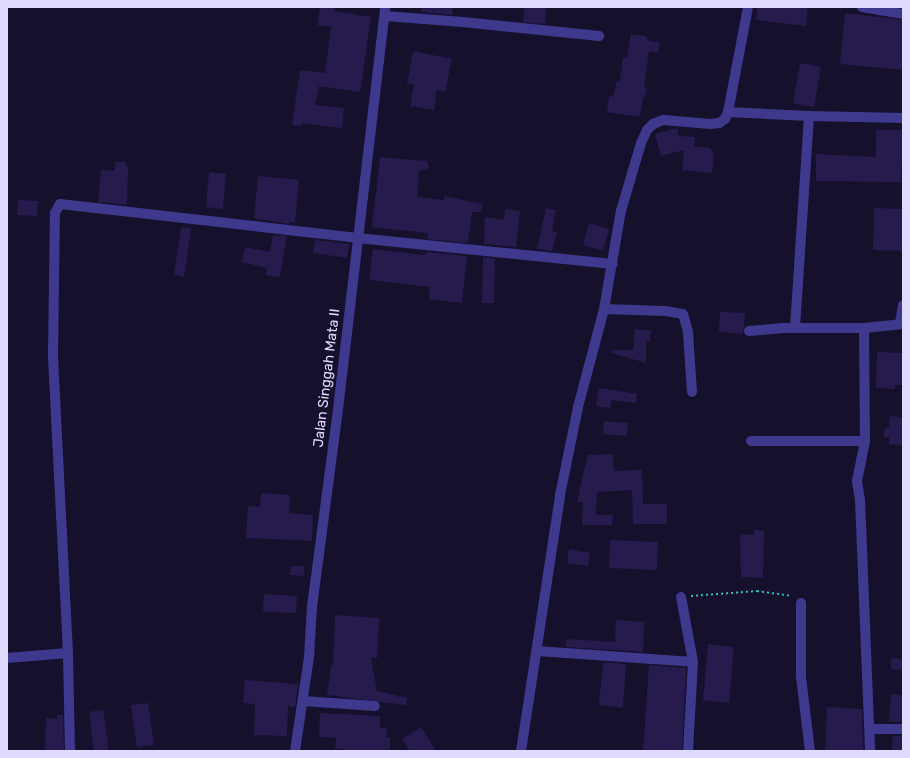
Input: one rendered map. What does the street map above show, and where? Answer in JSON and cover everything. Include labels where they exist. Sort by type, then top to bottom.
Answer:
[{"type":"street","points":[[521,751],[560,495],[578,407],[604,309],[606,263],[641,143],[647,130],[653,124],[663,120],[719,123],[725,119],[728,112],[748,7]]},
{"type":"street","points":[[862,7],[903,14]]},
{"type":"street","points":[[385,12],[463,22],[599,36]]},
{"type":"street","name":"Jalan Singgah Mata II","points":[[295,751],[309,657],[312,607],[337,418],[357,238],[385,12]]},
{"type":"street","points":[[728,112],[808,116],[903,118]]},
{"type":"street","points":[[796,328],[808,116]]},
{"type":"street","points":[[70,751],[68,653],[53,353],[55,213],[60,204],[65,203],[357,238],[606,263]]},
{"type":"street","points":[[749,331],[796,328],[864,328],[902,324],[903,305]]},
{"type":"street","points":[[604,309],[665,311],[683,314],[688,332],[692,392]]},
{"type":"street","points":[[864,328],[865,441],[857,481],[860,500],[870,751]]},
{"type":"street","points":[[751,441],[865,441]]},
{"type":"street","points":[[681,597],[693,662],[688,751]]},
{"type":"street","points":[[801,603],[801,677],[810,751]]},
{"type":"street","points":[[537,651],[693,662]]},
{"type":"street","points":[[7,658],[68,653]]},
{"type":"street","points":[[303,701],[375,706]]},
{"type":"street","points":[[870,729],[903,729]]},
{"type":"path","points":[[681,597],[757,591],[787,594],[796,598],[801,603]]},
{"type":"building","points":[[320,7],[335,7],[334,11],[371,17],[360,92],[319,86],[315,105],[344,108],[342,128],[301,123],[301,126],[292,125],[300,70],[325,73],[331,27],[317,25]]},
{"type":"building","points":[[422,7],[453,7],[452,15],[421,12]]},
{"type":"building","points":[[524,7],[546,7],[545,24],[523,22]]},
{"type":"building","points":[[757,7],[808,7],[806,26],[756,20]]},
{"type":"building","points":[[845,13],[903,20],[903,70],[840,64]]},
{"type":"building","points":[[631,34],[645,36],[649,41],[660,43],[658,53],[649,51],[644,88],[647,89],[643,98],[640,117],[607,112],[609,96],[613,97],[617,81],[620,82],[623,58],[627,58]]},
{"type":"building","points":[[413,51],[452,59],[445,92],[437,90],[434,110],[410,106],[414,85],[407,84]]},
{"type":"building","points":[[800,63],[821,67],[814,107],[793,103]]},
{"type":"building","points":[[677,128],[679,136],[695,137],[694,146],[710,148],[714,155],[712,173],[682,170],[684,150],[661,156],[655,134]]},
{"type":"building","points":[[876,130],[903,130],[901,182],[816,181],[816,154],[876,157]]},
{"type":"building","points":[[380,157],[427,161],[429,168],[419,171],[417,197],[444,200],[444,196],[483,204],[481,212],[472,212],[468,243],[427,239],[428,233],[372,227]]},
{"type":"building","points":[[115,162],[125,162],[128,170],[127,205],[98,202],[101,170],[115,171]]},
{"type":"building","points":[[209,172],[226,174],[223,209],[206,207]]},
{"type":"building","points":[[258,176],[299,180],[295,222],[289,222],[289,224],[254,218]]},
{"type":"building","points":[[18,200],[38,201],[37,216],[17,215]]},
{"type":"building","points":[[546,208],[556,210],[552,231],[557,232],[552,251],[537,249]]},
{"type":"building","points":[[874,208],[903,209],[903,251],[873,250]]},
{"type":"building","points":[[505,209],[520,211],[516,247],[484,244],[485,217],[504,220]]},
{"type":"building","points":[[589,223],[609,229],[603,251],[583,245]]},
{"type":"building","points":[[181,227],[191,228],[184,277],[174,275]]},
{"type":"building","points":[[273,235],[287,236],[280,277],[266,275],[267,268],[242,262],[245,247],[270,252]]},
{"type":"building","points":[[315,240],[349,244],[347,258],[313,253]]},
{"type":"building","points":[[373,249],[425,255],[426,252],[467,256],[462,303],[429,299],[430,287],[369,280]]},
{"type":"building","points":[[483,257],[495,259],[494,303],[482,303]]},
{"type":"building","points":[[720,312],[745,313],[743,334],[719,332]]},
{"type":"building","points":[[635,329],[651,331],[650,342],[646,341],[646,363],[612,353],[612,350],[633,350]]},
{"type":"building","points":[[877,352],[903,353],[903,385],[895,385],[895,389],[876,388]]},
{"type":"building","points":[[599,388],[637,394],[636,403],[612,400],[610,408],[596,406]]},
{"type":"building","points":[[890,416],[903,418],[903,446],[889,444],[889,437],[884,437],[885,427],[889,428]]},
{"type":"building","points":[[604,421],[628,423],[627,436],[603,434]]},
{"type":"building","points":[[613,454],[614,471],[642,470],[643,504],[667,504],[667,524],[633,524],[632,490],[597,492],[596,515],[613,515],[612,525],[582,525],[583,502],[578,502],[588,455]]},
{"type":"building","points":[[261,493],[290,495],[289,513],[313,515],[312,541],[246,538],[248,506],[260,507]]},
{"type":"building","points":[[754,530],[764,531],[763,578],[741,577],[740,534],[754,535]]},
{"type":"building","points":[[610,540],[658,542],[657,570],[609,568]]},
{"type":"building","points":[[569,549],[590,553],[588,566],[567,563]]},
{"type":"building","points":[[291,566],[304,566],[304,576],[290,575]]},
{"type":"building","points":[[264,594],[297,596],[296,613],[263,612]]},
{"type":"building","points":[[335,615],[379,618],[377,658],[371,658],[377,691],[407,698],[406,705],[327,695],[331,665],[333,665]]},
{"type":"building","points":[[616,620],[644,622],[643,652],[566,647],[566,639],[615,642]]},
{"type":"building","points":[[708,644],[734,647],[729,703],[703,700]]},
{"type":"building","points":[[891,658],[903,659],[903,670],[891,669]]},
{"type":"building","points":[[603,662],[626,664],[623,708],[599,705]]},
{"type":"building","points":[[649,665],[686,668],[682,751],[643,750]]},
{"type":"building","points":[[245,680],[298,684],[295,707],[288,706],[287,736],[254,735],[255,704],[243,703]]},
{"type":"building","points":[[891,694],[903,695],[903,722],[889,722]]},
{"type":"building","points":[[148,703],[154,745],[137,747],[131,705]]},
{"type":"building","points":[[827,707],[862,709],[863,751],[825,751]]},
{"type":"building","points":[[103,710],[109,751],[94,751],[89,712]]},
{"type":"building","points":[[320,713],[380,716],[380,728],[387,728],[386,737],[390,737],[390,751],[345,751],[345,749],[335,749],[336,738],[319,737]]},
{"type":"building","points":[[57,715],[63,715],[64,751],[45,751],[46,718],[57,719]]},
{"type":"building","points":[[421,727],[436,751],[410,751],[402,739]]},
{"type":"building","points":[[893,736],[903,736],[903,751],[892,751]]}]
